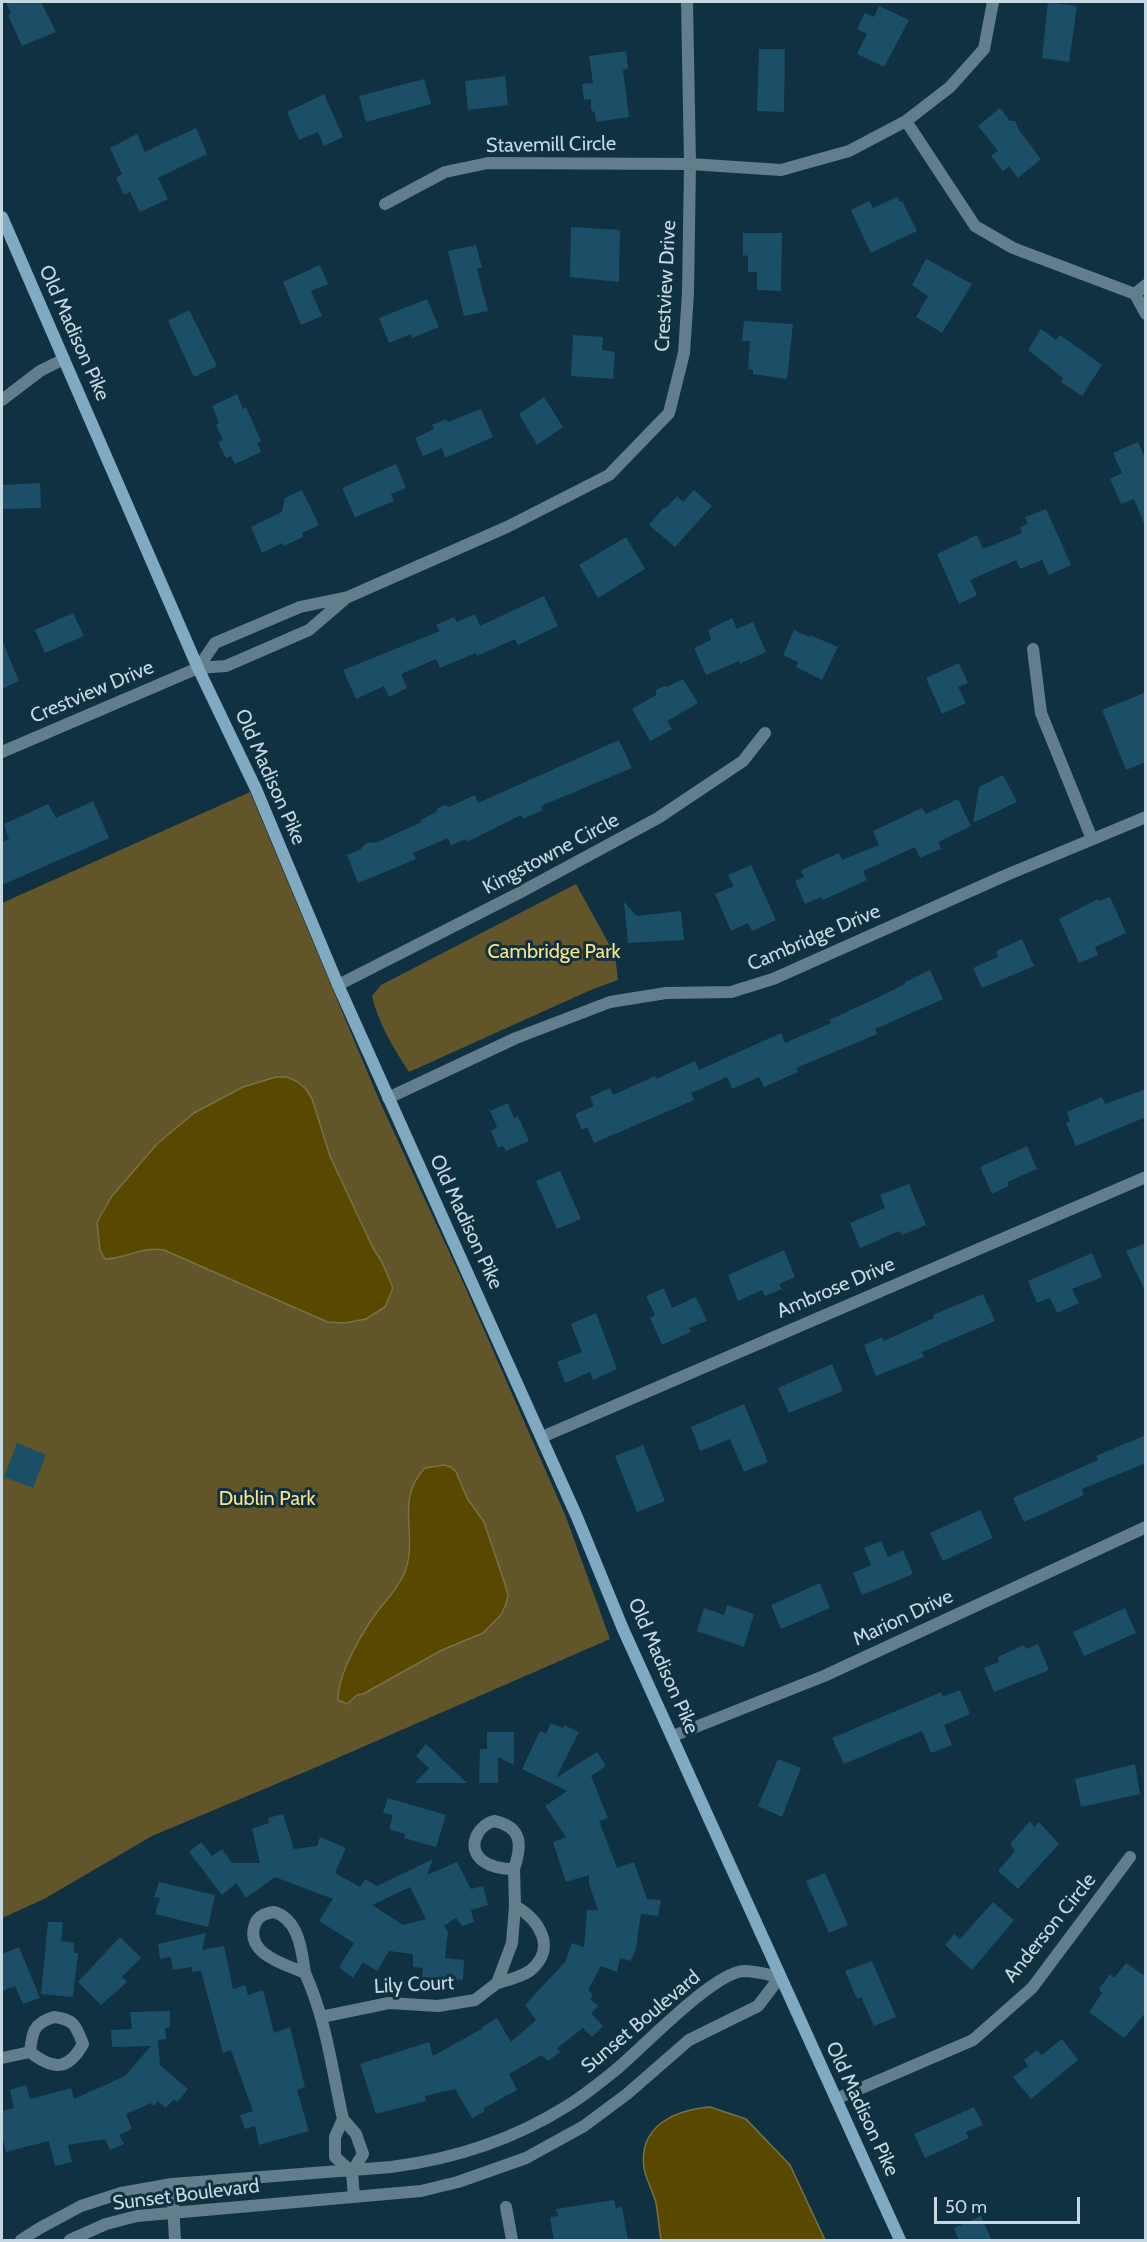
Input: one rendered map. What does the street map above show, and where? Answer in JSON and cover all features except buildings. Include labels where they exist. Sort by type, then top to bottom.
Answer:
[{"type":"main road","name":"Old Madison Pike","points":[[2,217],[198,668],[256,789],[388,1098],[542,1437],[623,1629],[900,2241]]},
{"type":"street","name":"Crestview Drive","points":[[198,668],[215,643],[300,607],[348,597],[507,527],[609,475],[669,413],[684,353],[688,293],[690,164],[687,2]]},
{"type":"street","name":"Stavemill Circle","points":[[385,204],[445,172],[488,163],[690,164],[782,170],[849,151],[906,121],[950,87],[984,49],[993,2]]},
{"type":"street","points":[[906,121],[975,226],[1013,248],[1135,294],[1146,314]]},
{"type":"street","points":[[1135,294],[1146,285]]},
{"type":"street","points":[[2,400],[40,371],[64,359]]},
{"type":"street","name":"Crestview Drive","points":[[2,752],[198,668],[226,666],[309,630],[348,597]]},
{"type":"street","points":[[1033,650],[1041,713],[1092,839]]},
{"type":"street","name":"Kingstowne Circle","points":[[338,985],[519,893],[658,818],[742,760],[765,733]]},
{"type":"street","name":"Cambridge Drive","points":[[388,1098],[516,1038],[610,1002],[666,993],[731,992],[773,979],[1004,876],[1146,817]]},
{"type":"street","name":"Ambrose Drive","points":[[542,1437],[1146,1177]]},
{"type":"street","name":"Marion Drive","points":[[673,1736],[824,1676],[1146,1527]]},
{"type":"street","name":"Anderson Circle","points":[[836,2099],[973,2040],[1032,1988],[1130,1857]]},
{"type":"street","points":[[497,1983],[512,1943],[515,1906],[514,1869]]},
{"type":"street","name":"Lily Court","points":[[321,2017],[389,2002],[438,2006],[475,2000],[497,1983],[531,1970],[544,1949],[542,1935],[538,1924],[527,1912],[515,1906]]},
{"type":"street","points":[[304,1973],[258,1950],[253,1935],[257,1920],[269,1913],[282,1915],[288,1920],[298,1941],[304,1973],[321,2017],[343,2119],[356,2134],[363,2154],[352,2172],[354,2197]]},
{"type":"street","name":"Sunset Boulevard","points":[[21,2241],[59,2217],[100,2198],[172,2184],[352,2172],[422,2163],[476,2149],[546,2119],[586,2093],[693,2001],[728,1978],[742,1971],[780,1977],[758,2006],[689,2040],[607,2110],[542,2150],[506,2166],[450,2185],[413,2192],[173,2212],[120,2219],[93,2228],[70,2241]]},
{"type":"street","points":[[54,2017],[67,2019],[76,2028],[83,2044],[75,2058],[59,2066],[44,2063],[30,2052],[32,2034],[41,2021],[54,2017]]},
{"type":"street","points":[[2,2058],[30,2052]]},
{"type":"street","points":[[343,2119],[335,2138],[335,2157],[352,2172]]},
{"type":"street","points":[[172,2184],[175,2241]]},
{"type":"street","points":[[506,2207],[512,2241]]},
{"type":"green space","name":"Dublin Park","points":[[250,792],[380,1102],[463,1282],[566,1517],[610,1639],[152,1836],[44,1899],[2,1918],[2,903]]},
{"type":"green space","name":"Cambridge Park","points":[[576,884],[615,955],[618,980],[593,989],[409,1072],[387,1036],[378,1016],[372,996],[381,985]]},
{"type":"shaded area","points":[[276,1077],[287,1077],[298,1082],[312,1099],[330,1156],[393,1288],[385,1307],[366,1319],[344,1323],[328,1322],[164,1250],[141,1251],[105,1259],[100,1250],[97,1222],[112,1196],[157,1144],[194,1113],[243,1087]]},
{"type":"shaded area","points":[[444,1465],[456,1472],[467,1498],[484,1522],[508,1595],[506,1604],[501,1615],[483,1633],[442,1650],[363,1694],[357,1695],[347,1704],[338,1700],[341,1680],[350,1658],[376,1613],[404,1574],[410,1546],[410,1493],[425,1468]]},
{"type":"shaded area","points":[[710,2107],[746,2119],[790,2165],[825,2240],[661,2240],[656,2203],[644,2168],[647,2141],[662,2122],[673,2116]]}]
